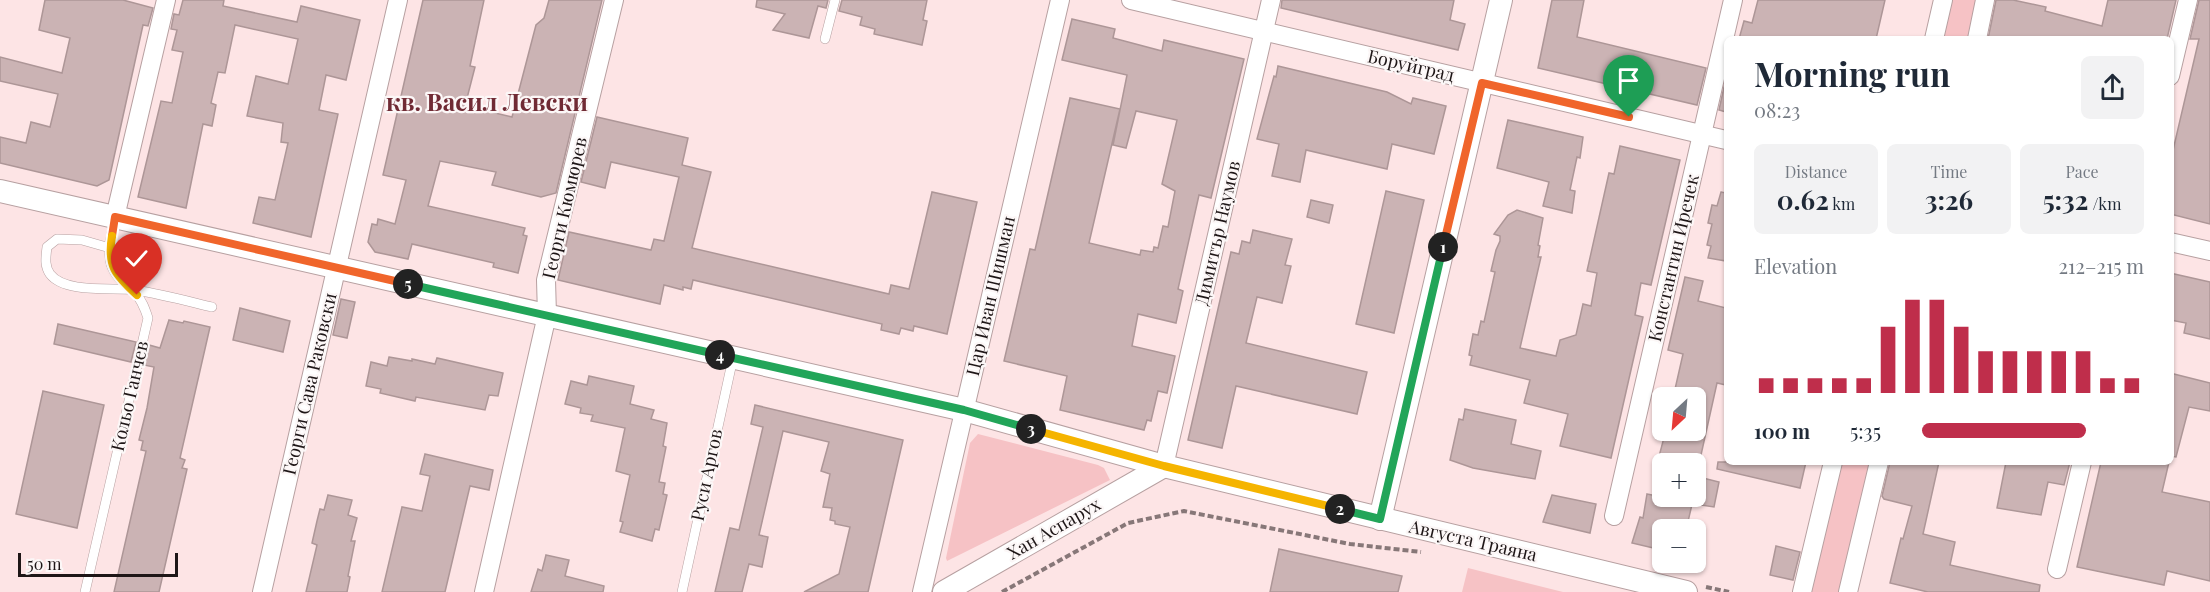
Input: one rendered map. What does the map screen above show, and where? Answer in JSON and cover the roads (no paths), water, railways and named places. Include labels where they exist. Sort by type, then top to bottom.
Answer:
[{"type":"street","name":"Кольо Ганчев","points":[[115,217],[166,0]]},
{"type":"street","name":"Георги Сава Раковски","points":[[262,592],[398,0]]},
{"type":"street","name":"Георги Кюмюрев","points":[[484,592],[547,315],[546,280],[614,0]]},
{"type":"street","name":"Цар Иван Шишман","points":[[922,592],[1060,0]]},
{"type":"street","name":"Боруйград","points":[[1131,0],[1724,140]]},
{"type":"street","name":"Димитър Наумов","points":[[1164,466],[1271,0]]},
{"type":"street","points":[[1380,519],[1502,0]]},
{"type":"street","name":"Константин Иречек","points":[[1725,36],[1733,0]]},
{"type":"street","points":[[1935,36],[1943,0]]},
{"type":"street","points":[[1978,36],[1986,0]]},
{"type":"street","points":[[2174,59],[2188,0]]},
{"type":"street","name":"Константин Иречек","points":[[1614,516],[1724,39]]},
{"type":"street","name":"Августа Траяна","points":[[0,191],[964,410],[1164,466],[1380,519],[1696,589]]},
{"type":"street","points":[[2174,243],[2210,251]]},
{"type":"street","points":[[1802,592],[1832,465]]},
{"type":"street","points":[[1848,592],[1878,465]]},
{"type":"street","points":[[2057,569],[2081,465]]},
{"type":"street","name":"Хан Аспарух","points":[[944,592],[1164,466]]},
{"type":"lane","points":[[825,39],[835,0]]},
{"type":"lane","name":"Кольо Ганчев","points":[[85,592],[148,318],[145,307],[116,274],[111,262],[110,248],[115,217]]},
{"type":"lane","points":[[110,248],[82,240],[57,238],[47,247],[46,263],[51,275],[66,284],[83,288],[131,290],[212,307]]},
{"type":"lane","name":"Руси Аргов","points":[[682,592],[733,358]]},
{"type":"district","name":"кв. Васил Левски","points":[[487,103]]}]
